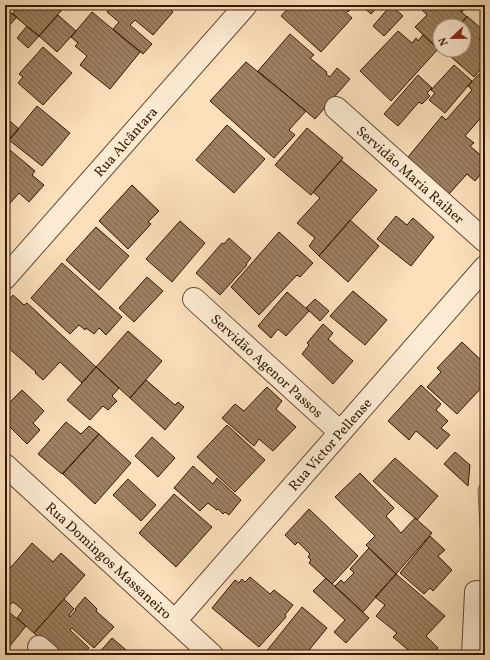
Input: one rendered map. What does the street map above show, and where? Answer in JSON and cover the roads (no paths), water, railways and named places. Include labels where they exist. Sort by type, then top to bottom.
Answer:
[{"type":"street","name":"Rua Alcântara","points":[[5,278],[246,5]]},
{"type":"street","name":"Servidão Maria Raiher","points":[[336,108],[485,241]]},
{"type":"street","name":"Rua Victor Pellense","points":[[175,621],[485,267]]},
{"type":"street","name":"Servidão Agenor Passos","points":[[194,299],[340,432]]},
{"type":"street","name":"Rua Domingos Massaneiro","points":[[5,465],[212,655]]},
{"type":"street","points":[[473,655],[476,592]]}]
